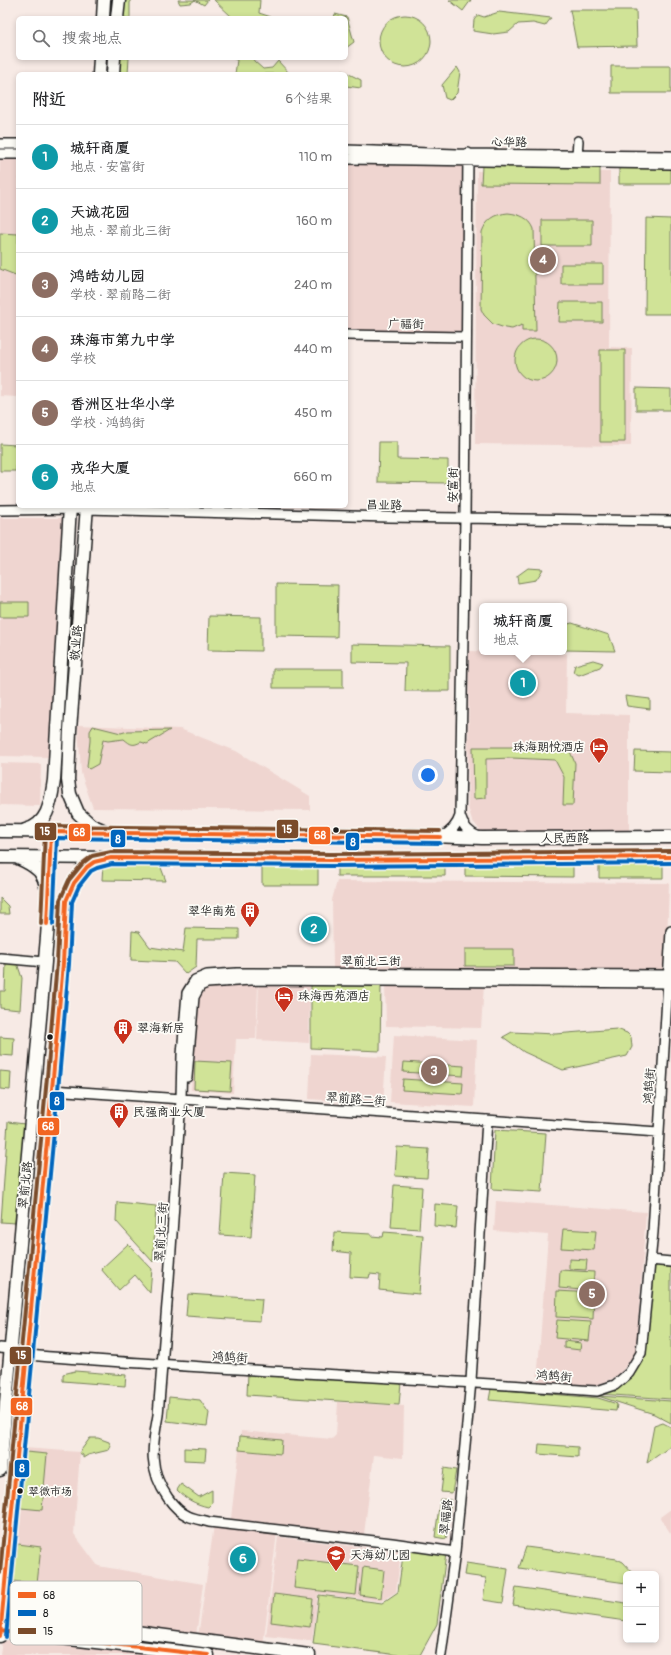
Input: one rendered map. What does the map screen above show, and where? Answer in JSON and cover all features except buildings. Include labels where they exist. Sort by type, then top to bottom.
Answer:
[{"type":"main road","points":[[103,16],[104,0]]},
{"type":"main road","points":[[117,16],[119,0]]},
{"type":"main road","points":[[99,72],[100,60]]},
{"type":"main road","points":[[113,72],[114,60]]},
{"type":"main road","name":"敬业路","points":[[18,831],[29,829],[37,825],[42,820],[47,811],[54,780],[70,508]]},
{"type":"main road","name":"敬业路","points":[[87,508],[70,730],[68,780],[70,794],[78,813],[92,825],[112,833]]},
{"type":"main road","name":"人民西路","points":[[0,831],[458,838],[671,837]]},
{"type":"main road","name":"人民西路","points":[[0,857],[355,860],[459,858],[671,858]]},
{"type":"main road","name":"翠前北路","points":[[0,1470],[5,1349],[45,962],[48,900],[44,881],[38,870],[25,861],[15,857]]},
{"type":"main road","name":"翠前北路","points":[[0,1633],[52,1090],[63,963],[66,901],[74,883],[87,867],[94,862],[111,858]]},
{"type":"main road","points":[[0,1633],[10,1634]]},
{"type":"main road","points":[[142,1633],[309,1655]]},
{"type":"main road","points":[[113,1645],[208,1655]]},
{"type":"street","points":[[577,155],[578,141]]},
{"type":"street","points":[[0,144],[16,144]]},
{"type":"street","name":"心华路","points":[[348,150],[468,158],[671,164]]},
{"type":"street","points":[[0,154],[16,154]]},
{"type":"street","name":"心华路","points":[[348,158],[468,158],[577,155],[671,156]]},
{"type":"street","name":"安富街","points":[[460,816],[465,518],[465,338],[468,158]]},
{"type":"street","name":"广福街","points":[[348,335],[465,338]]},
{"type":"street","name":"昌业路","points":[[0,510],[87,508],[465,518],[671,521]]},
{"type":"street","points":[[442,837],[455,827],[460,816]]},
{"type":"street","points":[[460,816],[468,831],[482,838]]},
{"type":"street","name":"鸿鹄街","points":[[26,1355],[163,1366],[471,1382],[597,1391],[615,1385],[629,1373],[641,1354],[650,1260],[671,931]]},
{"type":"street","points":[[0,958],[45,962]]},
{"type":"street","name":"翠前北三街","points":[[455,1552],[392,1543],[209,1522],[188,1516],[174,1506],[162,1490],[156,1477],[152,1459],[163,1366],[182,1099],[187,1083],[194,997],[200,986],[207,983],[261,980],[669,979]]},
{"type":"street","name":"翠前路二街","points":[[52,1090],[658,1132]]},
{"type":"street","name":"翠福路","points":[[441,1655],[455,1552],[471,1382],[487,1120]]},
{"type":"street","points":[[650,1260],[671,1262]]},
{"type":"shaded area","points":[[0,154],[16,154],[16,397],[0,396]]},
{"type":"shaded area","points":[[348,159],[467,162],[465,337],[348,335]]},
{"type":"shaded area","points":[[477,171],[610,172],[609,347],[632,348],[631,446],[475,444]]},
{"type":"shaded area","points":[[0,518],[62,518],[51,757],[0,756]]},
{"type":"shaded area","points":[[469,651],[479,651],[479,655],[567,655],[566,713],[629,715],[629,835],[482,833],[472,820],[468,807]]},
{"type":"shaded area","points":[[78,725],[180,729],[236,751],[310,796],[310,810],[93,808],[81,773]]},
{"type":"shaded area","points":[[0,763],[41,764],[40,806],[0,805]]},
{"type":"shaded area","points":[[337,881],[669,883],[666,971],[333,968],[332,900]]},
{"type":"shaded area","name":"珠海西苑酒店","points":[[259,983],[310,984],[309,1043],[257,1040]]},
{"type":"shaded area","points":[[385,983],[484,985],[481,1028],[386,1026]]},
{"type":"shaded area","points":[[214,985],[258,985],[256,1039],[236,1039],[233,1093],[191,1090],[197,1000],[204,990]]},
{"type":"shaded area","points":[[394,1035],[477,1040],[474,1107],[390,1102]]},
{"type":"shaded area","points":[[311,1054],[386,1057],[383,1104],[309,1099]]},
{"type":"shaded area","points":[[496,1201],[646,1212],[636,1352],[618,1376],[595,1386],[537,1382],[548,1235],[494,1231]]},
{"type":"shaded area","points":[[338,1402],[404,1406],[403,1458],[374,1455],[363,1542],[277,1532],[263,1646],[198,1637],[214,1525],[230,1527],[241,1431],[332,1439],[336,1435]]},
{"type":"shaded area","points":[[24,1448],[80,1452],[74,1534],[98,1566],[203,1584],[196,1636],[142,1629],[142,1581],[10,1581]]},
{"type":"shaded area","points":[[671,1509],[671,1534],[660,1517]]},
{"type":"shaded area","name":"天海幼儿园","points":[[278,1537],[401,1552],[396,1592],[381,1601],[318,1594],[312,1641],[266,1636]]},
{"type":"shaded area","points":[[10,1581],[10,1610],[7,1610]]},
{"type":"shaded area","points":[[3,1634],[10,1635],[10,1645],[94,1645],[177,1655],[0,1655]]},
{"type":"green space","points":[[124,0],[130,0],[130,16],[122,16]]},
{"type":"green space","points":[[178,0],[195,0],[191,3],[180,4]]},
{"type":"green space","points":[[195,0],[208,0],[204,5]]},
{"type":"green space","points":[[214,0],[260,0],[259,13],[268,16],[231,16]]},
{"type":"green space","points":[[449,0],[471,0],[463,11]]},
{"type":"green space","points":[[570,10],[636,10],[637,46],[577,47]]},
{"type":"green space","points":[[499,12],[551,18],[545,26],[533,23],[518,24],[509,32],[493,34],[473,31],[474,20],[478,15],[484,17]]},
{"type":"green space","points":[[405,15],[415,17],[423,23],[429,31],[431,41],[429,51],[423,59],[415,65],[405,67],[395,65],[387,59],[381,51],[379,41],[381,31],[387,23],[395,17]]},
{"type":"green space","points":[[348,21],[354,42],[348,46]]},
{"type":"green space","points":[[118,60],[129,60],[128,72],[117,72]]},
{"type":"green space","points":[[237,60],[254,60],[263,69],[272,68],[278,61],[288,72],[235,72]]},
{"type":"green space","points":[[611,66],[671,66],[671,93],[611,93]]},
{"type":"green space","points":[[457,67],[460,72],[457,93],[450,100],[445,98],[442,85]]},
{"type":"green space","points":[[348,74],[361,80],[361,88],[348,86]]},
{"type":"green space","points":[[482,166],[600,167],[600,185],[481,184]]},
{"type":"green space","points":[[619,167],[671,168],[671,184],[619,184]]},
{"type":"green space","points":[[508,213],[524,217],[530,222],[534,229],[536,331],[522,331],[522,325],[512,329],[493,324],[484,315],[481,309],[482,232],[486,224],[492,218]]},
{"type":"green space","points":[[646,218],[671,219],[671,314],[645,314]]},
{"type":"green space","points":[[542,220],[592,220],[592,246],[542,246]]},
{"type":"green space","points":[[0,233],[16,234],[16,275],[0,269]]},
{"type":"green space","points":[[561,264],[603,264],[603,284],[561,284]]},
{"type":"green space","points":[[560,302],[602,302],[602,322],[559,322]]},
{"type":"green space","points":[[536,339],[551,345],[557,360],[551,375],[536,381],[521,375],[515,360],[521,345]]},
{"type":"green space","points":[[600,350],[625,350],[625,442],[600,442]]},
{"type":"green space","points":[[636,388],[671,389],[671,410],[636,410]]},
{"type":"green space","points":[[379,442],[397,442],[397,459],[448,460],[448,483],[378,482]]},
{"type":"green space","points":[[0,444],[16,445],[16,471],[0,471]]},
{"type":"green space","points":[[528,568],[543,569],[536,580],[518,583],[517,576]]},
{"type":"green space","points":[[276,584],[338,585],[337,637],[276,636]]},
{"type":"green space","points":[[0,602],[29,602],[29,617],[0,617]]},
{"type":"green space","points":[[209,616],[261,617],[261,651],[208,650]]},
{"type":"green space","points":[[572,623],[609,635],[615,651],[567,650],[567,624]]},
{"type":"green space","points":[[352,644],[450,646],[450,691],[405,691],[406,663],[352,662]]},
{"type":"green space","points":[[593,660],[603,663],[600,667],[579,675],[573,672],[575,665]]},
{"type":"green space","points":[[273,669],[343,669],[343,688],[273,688]]},
{"type":"green space","points":[[625,696],[650,699],[650,709],[627,706]]},
{"type":"green space","points":[[93,726],[121,733],[128,731],[170,730],[147,744],[141,742],[132,744],[128,743],[124,739],[108,741],[103,740],[98,764],[89,769],[87,767],[90,731]]},
{"type":"green space","points":[[473,747],[568,747],[575,763],[573,805],[563,805],[564,777],[555,760],[512,758],[486,759],[486,798],[474,799]]},
{"type":"green space","points":[[635,751],[671,752],[671,772],[634,771]]},
{"type":"green space","points":[[337,862],[445,862],[445,876],[337,876]]},
{"type":"green space","points":[[465,862],[573,863],[573,877],[465,876]]},
{"type":"green space","points":[[103,863],[160,865],[166,881],[102,880]]},
{"type":"green space","points":[[262,863],[318,864],[318,885],[262,885]]},
{"type":"green space","points":[[599,864],[663,865],[663,878],[599,878]]},
{"type":"green space","points":[[0,898],[8,906],[9,914],[0,914]]},
{"type":"green space","points":[[186,928],[239,929],[239,939],[197,939],[196,967],[186,974],[175,962],[131,960],[132,931],[139,932],[150,947],[183,952]]},
{"type":"green space","points":[[465,949],[514,949],[514,966],[465,966]]},
{"type":"green space","points":[[6,963],[17,963],[22,978],[20,1010],[0,1008],[0,991],[5,991]]},
{"type":"green space","points":[[311,983],[381,984],[380,1051],[311,1048]]},
{"type":"green space","points":[[617,1029],[627,1033],[631,1037],[632,1047],[627,1056],[563,1070],[524,1052],[503,1037],[512,1032],[555,1034]]},
{"type":"green space","points":[[0,1037],[14,1038],[13,1056],[0,1055]]},
{"type":"green space","points":[[195,1061],[232,1063],[230,1091],[194,1089]]},
{"type":"green space","points":[[404,1062],[464,1066],[463,1076],[403,1072]]},
{"type":"green space","points":[[0,1071],[11,1072],[10,1090],[0,1089]]},
{"type":"green space","points":[[403,1079],[463,1083],[462,1094],[402,1090]]},
{"type":"green space","points":[[8,1122],[25,1124],[15,1223],[1,1222]]},
{"type":"green space","points":[[495,1130],[546,1133],[542,1192],[492,1189]]},
{"type":"green space","points":[[397,1147],[429,1149],[427,1178],[395,1176]]},
{"type":"green space","points":[[224,1173],[255,1175],[251,1237],[220,1235]]},
{"type":"green space","points":[[394,1185],[422,1187],[419,1229],[391,1227]]},
{"type":"green space","points":[[117,1202],[156,1206],[153,1262],[116,1221]]},
{"type":"green space","points":[[435,1204],[458,1206],[456,1228],[434,1226]]},
{"type":"green space","points":[[563,1229],[596,1231],[594,1250],[561,1248]]},
{"type":"green space","points":[[334,1232],[371,1234],[371,1236],[383,1237],[384,1232],[423,1235],[419,1294],[379,1290],[380,1275],[370,1274],[369,1278],[350,1277],[351,1253],[333,1251]]},
{"type":"green space","points":[[128,1244],[152,1269],[150,1293],[135,1275],[119,1290],[101,1269]]},
{"type":"green space","points":[[569,1259],[587,1260],[586,1270],[569,1269]]},
{"type":"green space","points":[[654,1264],[671,1265],[671,1399],[599,1394],[633,1373],[646,1355]]},
{"type":"green space","points":[[560,1270],[594,1272],[593,1291],[559,1288]]},
{"type":"green space","points":[[557,1291],[594,1293],[593,1319],[556,1317]]},
{"type":"green space","points":[[188,1294],[262,1299],[260,1321],[186,1316]]},
{"type":"green space","points":[[557,1320],[591,1322],[589,1341],[555,1338]]},
{"type":"green space","points":[[564,1341],[581,1343],[580,1350],[564,1348]]},
{"type":"green space","points":[[75,1371],[126,1375],[125,1386],[63,1381],[63,1374]]},
{"type":"green space","points":[[248,1373],[401,1382],[399,1405],[247,1395]]},
{"type":"green space","points":[[491,1389],[598,1398],[617,1404],[616,1411],[489,1400]]},
{"type":"green space","points":[[598,1396],[671,1401],[671,1423],[654,1414]]},
{"type":"green space","points":[[169,1397],[200,1400],[209,1413],[207,1426],[167,1421]]},
{"type":"green space","points":[[663,1423],[671,1427],[671,1446],[647,1463],[654,1426]]},
{"type":"green space","points":[[240,1436],[282,1440],[281,1454],[239,1450]]},
{"type":"green space","points":[[90,1438],[98,1438],[109,1442],[111,1446],[109,1450],[88,1455],[83,1458],[83,1455],[79,1453]]},
{"type":"green space","points":[[539,1444],[578,1447],[578,1457],[538,1454]]},
{"type":"green space","points":[[184,1448],[206,1449],[205,1461],[184,1460]]},
{"type":"green space","points":[[26,1452],[47,1454],[42,1510],[21,1508]]},
{"type":"green space","points":[[444,1468],[456,1470],[452,1493],[441,1492]]},
{"type":"green space","points":[[181,1484],[199,1497],[212,1490],[212,1503],[208,1507],[187,1499],[177,1490]]},
{"type":"green space","points":[[440,1499],[451,1500],[446,1539],[435,1537]]},
{"type":"green space","points":[[18,1544],[41,1547],[37,1581],[13,1581]]},
{"type":"green space","points":[[526,1547],[617,1559],[623,1562],[631,1571],[623,1571],[623,1583],[519,1568]]},
{"type":"green space","points":[[404,1548],[446,1553],[437,1624],[420,1655],[398,1655],[313,1644],[319,1595],[382,1603],[398,1592]]},
{"type":"green space","points":[[297,1559],[359,1566],[356,1595],[294,1588]]},
{"type":"green space","points":[[466,1563],[508,1569],[503,1603],[483,1600],[486,1578],[464,1575]]},
{"type":"green space","points":[[363,1567],[384,1570],[381,1598],[360,1595]]},
{"type":"green space","points":[[516,1587],[623,1603],[623,1621],[513,1605]]},
{"type":"green space","points":[[274,1594],[313,1599],[310,1627],[271,1622]]},
{"type":"transit line","name":"15","points":[[41,924],[45,832],[49,826],[440,831]]},
{"type":"transit line","name":"68","points":[[47,924],[51,832],[440,837]]},
{"type":"transit line","name":"8","points":[[53,924],[57,838],[440,843]]},
{"type":"transit line","name":"15","points":[[0,1573],[47,1077],[57,963],[60,900],[69,880],[83,863],[92,856],[111,852],[332,854],[671,851]]},
{"type":"transit line","name":"68","points":[[0,1636],[53,1078],[63,963],[66,901],[74,883],[87,867],[94,862],[111,858],[332,860],[671,857]]},
{"type":"transit line","name":"8","points":[[11,1581],[59,1079],[69,964],[72,902],[79,886],[91,871],[112,864],[332,866],[671,863]]},
{"type":"transit line","name":"8","points":[[6,1637],[10,1595]]},
{"type":"transit line","name":"68","points":[[0,1631],[10,1632]]},
{"type":"transit line","name":"68","points":[[121,1645],[208,1655]]},
{"type":"place","name":"珠海市第九中学","points":[[543,260]]},
{"type":"place","name":"城轩商厦","points":[[523,683]]},
{"type":"place","name":"珠海朗悦酒店","points":[[599,764]]},
{"type":"place","name":"翠华南苑","points":[[250,928]]},
{"type":"place","name":"天诚花园","points":[[314,929]]},
{"type":"place","name":"珠海西苑酒店","points":[[284,1013]]},
{"type":"place","name":"翠海新居","points":[[123,1045]]},
{"type":"place","name":"鸿皓幼儿园","points":[[434,1071]]},
{"type":"place","name":"民强商业大厦","points":[[119,1129]]},
{"type":"place","name":"香洲区壮华小学","points":[[592,1294]]},
{"type":"place","name":"翠微市场","points":[[20,1491]]},
{"type":"place","name":"戎华大厦","points":[[243,1559]]},
{"type":"place","name":"天海幼儿园","points":[[336,1572]]}]
